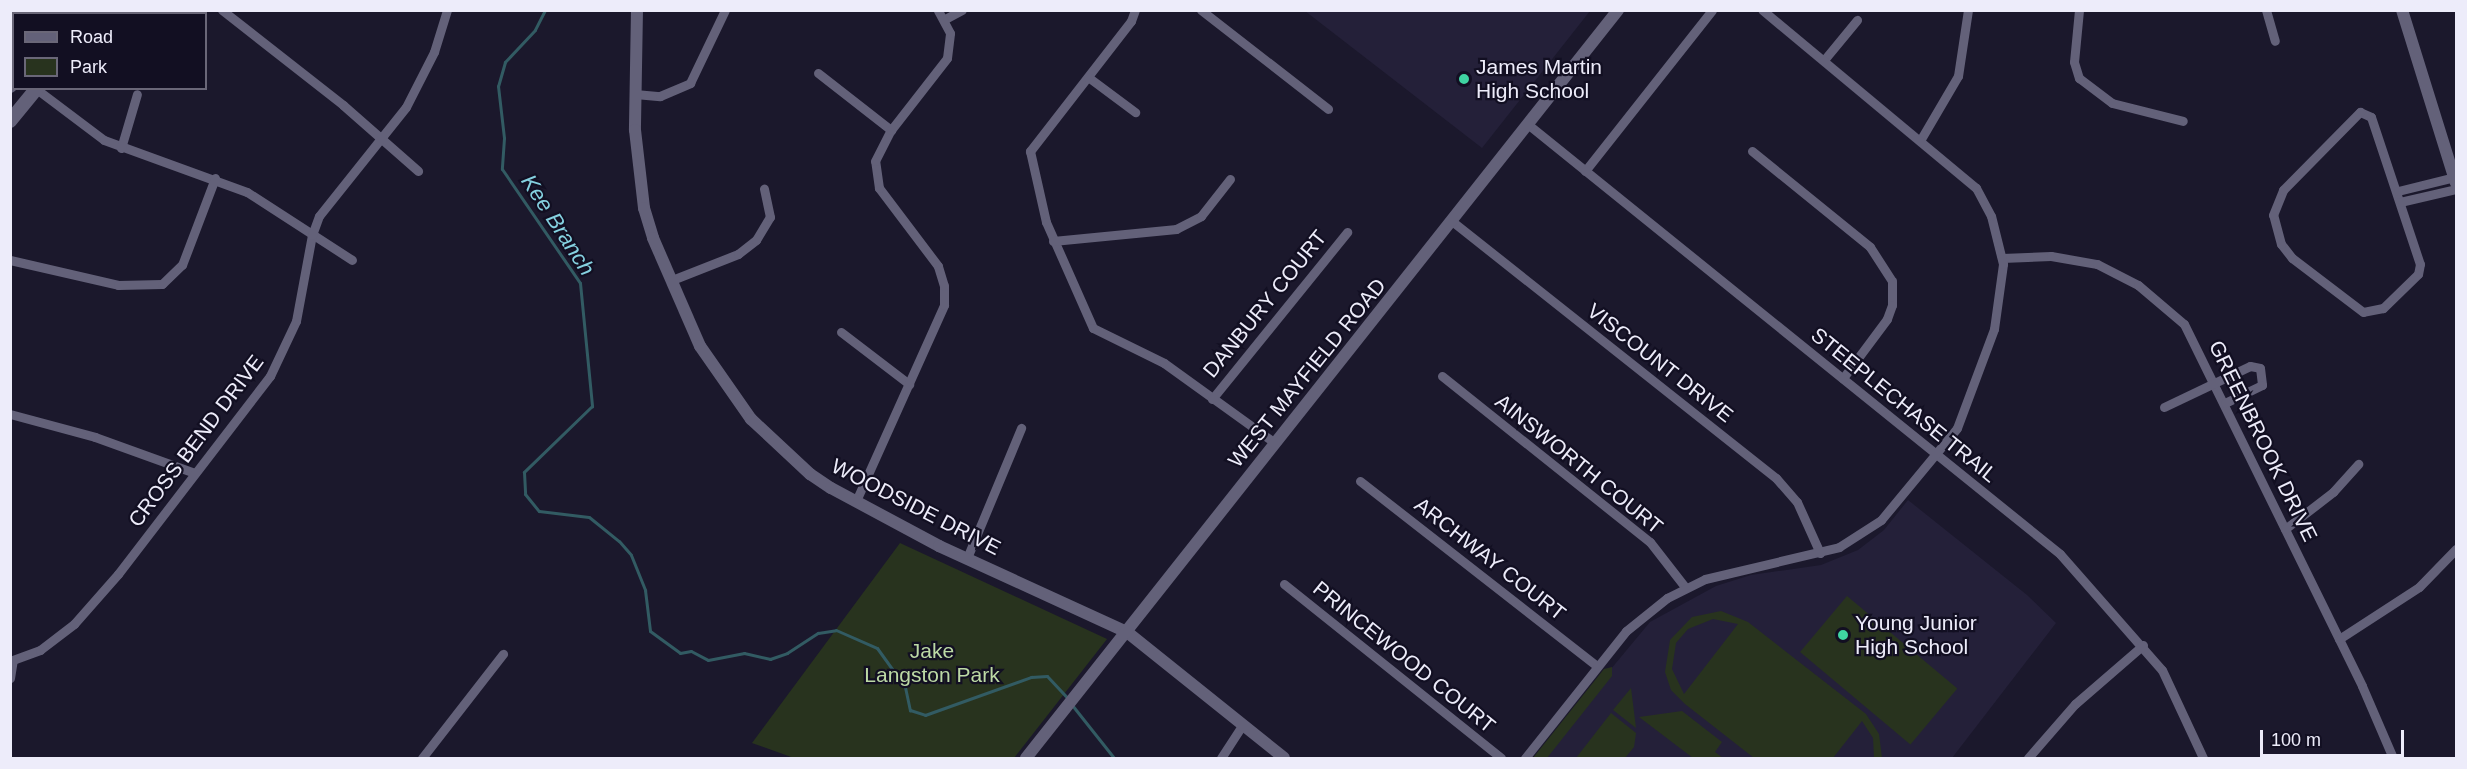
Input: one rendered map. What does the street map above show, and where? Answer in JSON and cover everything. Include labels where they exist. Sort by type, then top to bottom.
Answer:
[{"type":"main road","points":[[10,121],[35,90]]},
{"type":"street","points":[[222,10],[382,138],[418,171]]},
{"type":"street","name":"CROSS BEND DRIVE","points":[[12,660],[40,650],[74,624],[118,574],[285,351],[296,321],[312,235],[335,194],[382,138],[411,98],[434,52],[447,10]]},
{"type":"street","name":"WOODSIDE DRIVE","points":[[637,10],[635,94],[644,208],[700,346],[751,419],[810,474],[856,501],[967,558],[1126,632],[1284,759]]},
{"type":"street","points":[[635,94],[660,96],[690,83],[725,10]]},
{"type":"street","points":[[856,501],[944,306],[944,286],[928,248],[879,188],[875,161],[891,130],[947,58],[950,33],[945,19],[938,10]]},
{"type":"street","points":[[945,19],[962,10]]},
{"type":"street","points":[[1135,10],[1131,21],[1029,151],[1053,241],[1093,328],[1164,363],[1275,443]]},
{"type":"street","points":[[1201,10],[1328,109]]},
{"type":"street","name":"WEST MAYFIELD ROAD","points":[[1026,759],[1275,443],[1530,126],[1618,10]]},
{"type":"street","points":[[1585,171],[1712,10]]},
{"type":"street","points":[[1525,759],[1597,666],[1643,615],[1685,587],[1745,567],[1820,553],[1864,534],[1881,520],[1936,455],[1965,412],[1994,329],[2002,284],[2002,258],[1991,216],[1976,188],[1762,10]]},
{"type":"street","points":[[1921,140],[1958,76],[1968,10]]},
{"type":"street","points":[[2079,10],[2074,62],[2079,78],[2112,103],[2182,121]]},
{"type":"street","points":[[2266,10],[2275,40]]},
{"type":"street","points":[[2402,10],[2456,183]]},
{"type":"street","points":[[1824,60],[1857,20]]},
{"type":"street","points":[[818,73],[891,130]]},
{"type":"street","points":[[1088,76],[1135,112]]},
{"type":"street","points":[[37,90],[84,128],[122,148],[215,178],[247,192],[352,260]]},
{"type":"street","points":[[122,148],[137,94]]},
{"type":"street","points":[[2360,112],[2372,117],[2400,202],[2417,251],[2418,274],[2383,308],[2363,312],[2292,258],[2281,244],[2273,215],[2283,190],[2360,112]]},
{"type":"street","name":"STEEPLECHASE TRAIL","points":[[1530,126],[2060,554],[2143,645],[2175,692],[2203,759]]},
{"type":"street","points":[[1752,151],[1870,247],[1892,281],[1892,305],[1887,319],[1843,378]]},
{"type":"street","points":[[10,260],[118,285],[162,284],[182,265],[215,178]]},
{"type":"street","points":[[1053,241],[1176,229],[1201,216],[1230,179]]},
{"type":"street","points":[[2398,191],[2456,183]]},
{"type":"street","points":[[2400,202],[2456,183]]},
{"type":"street","points":[[672,280],[738,254],[756,240],[770,217],[764,189]]},
{"type":"street","name":"VISCOUNT DRIVE","points":[[1453,222],[1776,478],[1797,502],[1820,553]]},
{"type":"street","name":"DANBURY COURT","points":[[1212,399],[1347,232]]},
{"type":"street","name":"GREENBROOK DRIVE","points":[[2002,258],[2076,258],[2114,271],[2138,285],[2184,324],[2215,381],[2339,639],[2393,759]]},
{"type":"street","points":[[841,332],[909,384]]},
{"type":"street","points":[[2164,407],[2250,366],[2260,368],[2262,385],[2225,403]]},
{"type":"street","name":"AINSWORTH COURT","points":[[1442,376],[1650,542],[1685,587]]},
{"type":"street","points":[[10,414],[95,437],[195,473]]},
{"type":"street","points":[[967,558],[1021,428]]},
{"type":"street","points":[[2285,529],[2332,492],[2358,464]]},
{"type":"street","name":"ARCHWAY COURT","points":[[1360,481],[1597,666]]},
{"type":"street","points":[[2339,639],[2419,587],[2457,549]]},
{"type":"street","name":"PRINCEWOOD COURT","points":[[1284,584],[1501,759]]},
{"type":"street","points":[[2028,759],[2075,704],[2143,645]]},
{"type":"street","points":[[422,759],[503,654]]},
{"type":"street","points":[[10,678],[12,660]]},
{"type":"street","points":[[1221,759],[1242,726]]},
{"type":"shaded area","name":"James Martin High School","points":[[1305,11],[1590,11],[1482,148]]},
{"type":"shaded area","name":"Young Junior High School","points":[[1908,500],[2027,595],[2056,623],[1952,758],[1537,758],[1650,622],[1716,586],[1751,575],[1821,565],[1858,550],[1884,530]]},
{"type":"green space","name":"Jake Langston Park","points":[[900,543],[1107,639],[1014,758],[794,758],[752,743]]},
{"type":"green space","points":[[1847,596],[1957,689],[1910,744],[1800,652]]},
{"type":"green space","points":[[1721,611],[1748,622],[1866,714],[1879,734],[1882,758],[1874,758],[1873,738],[1862,721],[1833,758],[1754,758],[1685,704],[1671,690],[1665,672],[1670,640],[1692,617]],"holes":[[[1713,619],[1738,624],[1684,694],[1672,669],[1676,643],[1688,629]]]},
{"type":"green space","points":[[1612,667],[1612,676],[1547,758],[1533,758],[1604,669]]},
{"type":"green space","points":[[1631,688],[1636,728],[1613,710]]},
{"type":"green space","points":[[1682,711],[1722,742],[1715,752],[1723,758],[1693,758],[1639,717]]},
{"type":"green space","points":[[1611,713],[1636,733],[1634,747],[1625,758],[1576,758]]},
{"type":"waterway","name":"Kee Branch","points":[[545,10],[535,30],[505,62],[498,86],[504,138],[502,169],[580,283],[592,406],[524,472],[525,494],[539,511],[589,517],[619,541],[631,555],[645,590],[650,631],[680,653],[691,651],[708,660],[744,653],[770,659],[787,653],[818,633],[836,630],[877,648],[905,687],[910,710],[925,715],[1031,677],[1047,676],[1069,700]]},
{"type":"waterway","name":"Kee Branch","points":[[1072,705],[1114,758]]},
{"type":"place","name":"James Martin High School","points":[[1464,79]]},
{"type":"place","name":"Young Junior High School","points":[[1843,635]]}]
